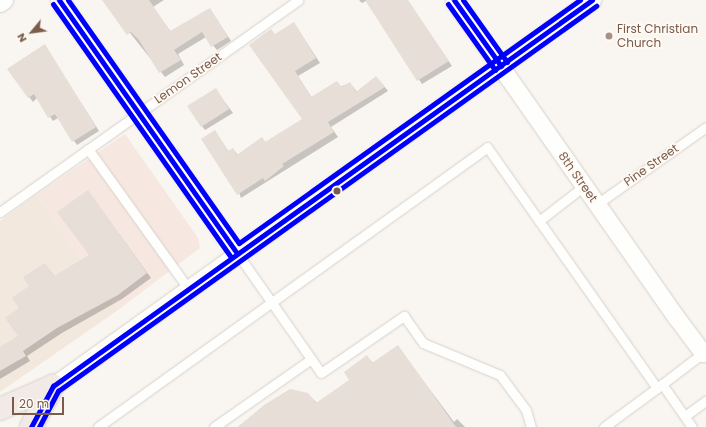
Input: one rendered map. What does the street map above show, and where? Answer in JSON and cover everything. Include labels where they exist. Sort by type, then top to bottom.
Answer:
[{"type":"highway","points":[[0,409],[53,386]]},
{"type":"highway","points":[[31,427],[53,386]]},
{"type":"street","points":[[0,2],[4,0]]},
{"type":"street","points":[[58,0],[139,112],[237,253]]},
{"type":"street","name":"8th Street","points":[[454,0],[584,186],[705,352]]},
{"type":"street","points":[[53,386],[592,0]]},
{"type":"lane","name":"Lemon Street","points":[[0,212],[298,0]]},
{"type":"lane","name":"Pine Street","points":[[597,204],[706,127]]},
{"type":"lane","points":[[98,427],[487,147],[659,386],[685,416],[692,427]]},
{"type":"lane","points":[[88,149],[188,288]]},
{"type":"lane","points":[[539,221],[584,186]]},
{"type":"lane","points":[[237,253],[270,303],[321,373],[404,316],[423,343],[500,375],[526,410],[531,427]]},
{"type":"lane","points":[[604,427],[705,352]]},
{"type":"lane","points":[[214,427],[311,359]]},
{"type":"lane","points":[[685,416],[706,401]]},
{"type":"shaded area","points":[[125,134],[198,238],[200,248],[118,310],[36,195]]},
{"type":"shaded area","points":[[36,195],[118,310],[0,392],[0,221]]},
{"type":"building","points":[[102,0],[149,0],[170,31],[210,8],[228,37],[211,47],[202,32],[174,50],[181,60],[159,73],[139,40],[131,32],[127,35]]},
{"type":"building","points":[[365,0],[408,0],[449,61],[417,81]]},
{"type":"building","points":[[294,22],[316,58],[295,71],[311,97],[337,81],[342,87],[350,82],[356,92],[376,76],[385,87],[328,122],[334,132],[282,164],[284,166],[265,181],[263,178],[237,195],[201,139],[215,130],[228,151],[233,148],[237,155],[262,137],[265,142],[302,119],[249,45],[271,29],[275,34]]},
{"type":"building","points":[[45,44],[96,127],[72,142],[55,114],[48,118],[34,94],[28,98],[7,69]]},
{"type":"building","points":[[216,88],[229,109],[201,127],[187,106]]},
{"type":"building","points":[[88,190],[147,273],[118,295],[57,328],[23,351],[26,356],[0,371],[0,347],[18,336],[5,318],[19,308],[12,298],[29,286],[23,277],[45,263],[54,276],[89,255],[57,212]]},
{"type":"building","points":[[398,345],[456,427],[238,427],[264,405],[290,389],[308,393],[316,403],[349,380],[344,372],[367,355],[372,363]]},
{"type":"transit line","points":[[59,0],[237,253]]},
{"type":"transit line","points":[[68,0],[239,243],[580,0]]},
{"type":"transit line","points":[[454,0],[501,66]]},
{"type":"transit line","points":[[463,0],[507,62]]},
{"type":"transit line","points":[[31,427],[53,386],[592,0]]},
{"type":"transit line","points":[[53,4],[231,257]]},
{"type":"transit line","points":[[448,4],[495,70]]},
{"type":"transit line","points":[[39,427],[58,391],[596,6]]},
{"type":"place","name":"First Christian Church","points":[[609,36]]}]
